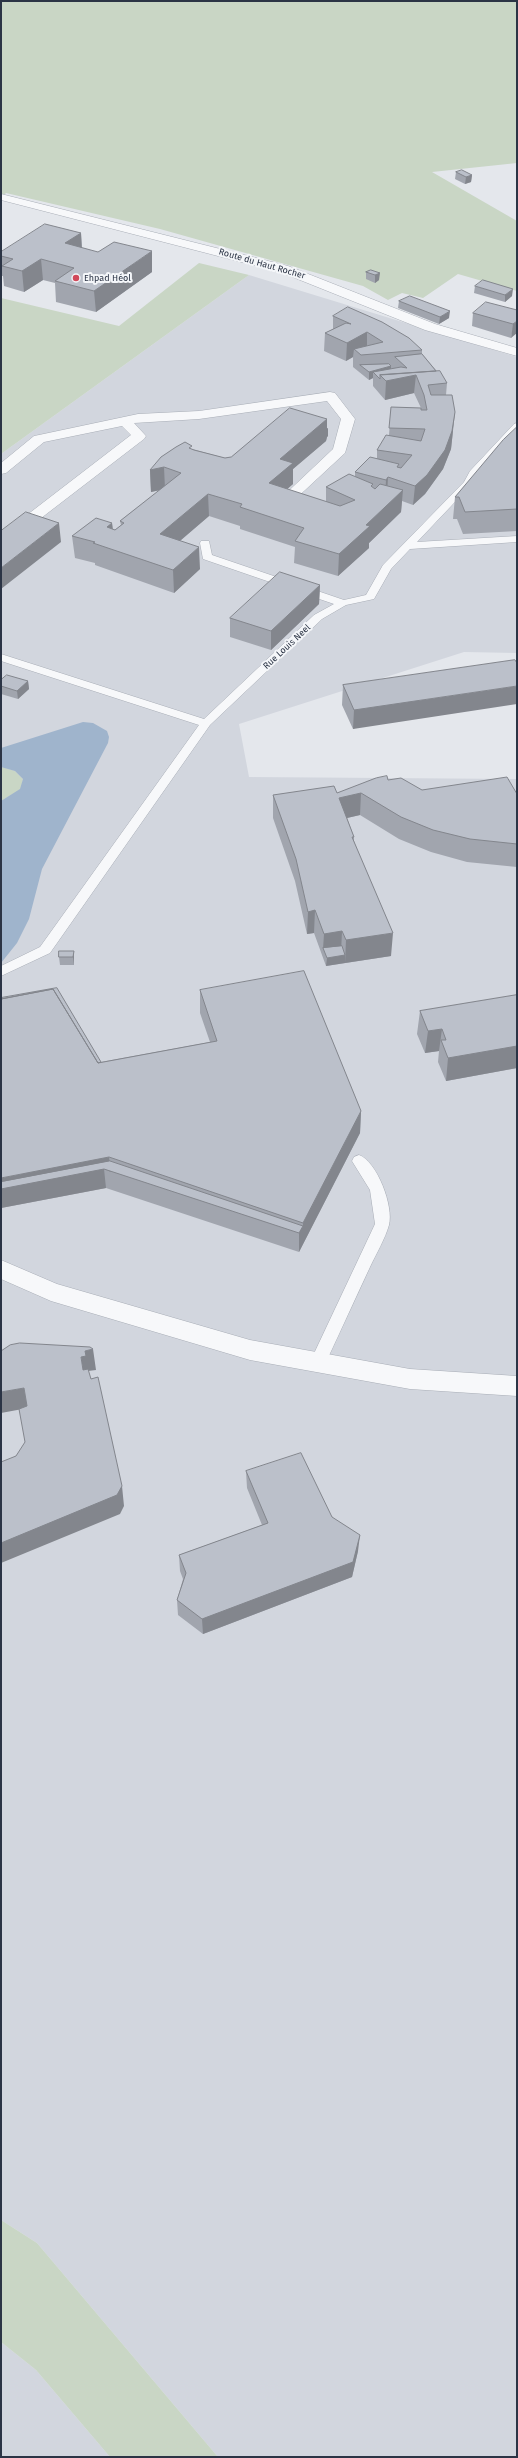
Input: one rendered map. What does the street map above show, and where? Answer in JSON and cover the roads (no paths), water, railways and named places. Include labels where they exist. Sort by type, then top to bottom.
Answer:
[{"type":"street","name":"Route du Haut Rocher","points":[[1,196],[284,269],[430,327],[517,352]]},
{"type":"street","points":[[1,470],[39,439],[125,421],[199,415],[330,396],[348,419],[340,450],[285,501]]},
{"type":"street","points":[[1,542],[139,436],[125,421]]},
{"type":"street","points":[[1,1269],[58,1294],[250,1350],[410,1379],[517,1386]]},
{"type":"lane","name":"Rue Louis Neel","points":[[1,971],[45,950],[206,723],[318,617],[343,604],[370,597],[387,567],[468,483],[473,473],[517,426]]},
{"type":"lane","points":[[407,546],[517,539]]},
{"type":"lane","points":[[205,543],[208,557],[343,604]]},
{"type":"lane","points":[[1,657],[206,723]]},
{"type":"lane","points":[[318,1362],[382,1224],[381,1199],[377,1188],[372,1176],[359,1161]]},
{"type":"water","points":[[83,722],[93,723],[107,731],[109,737],[108,743],[42,869],[29,919],[17,943],[1,963],[1,801],[20,789],[23,779],[15,771],[1,767],[1,748]]},
{"type":"place","name":"Ehpad Héol","points":[[76,278]]}]
